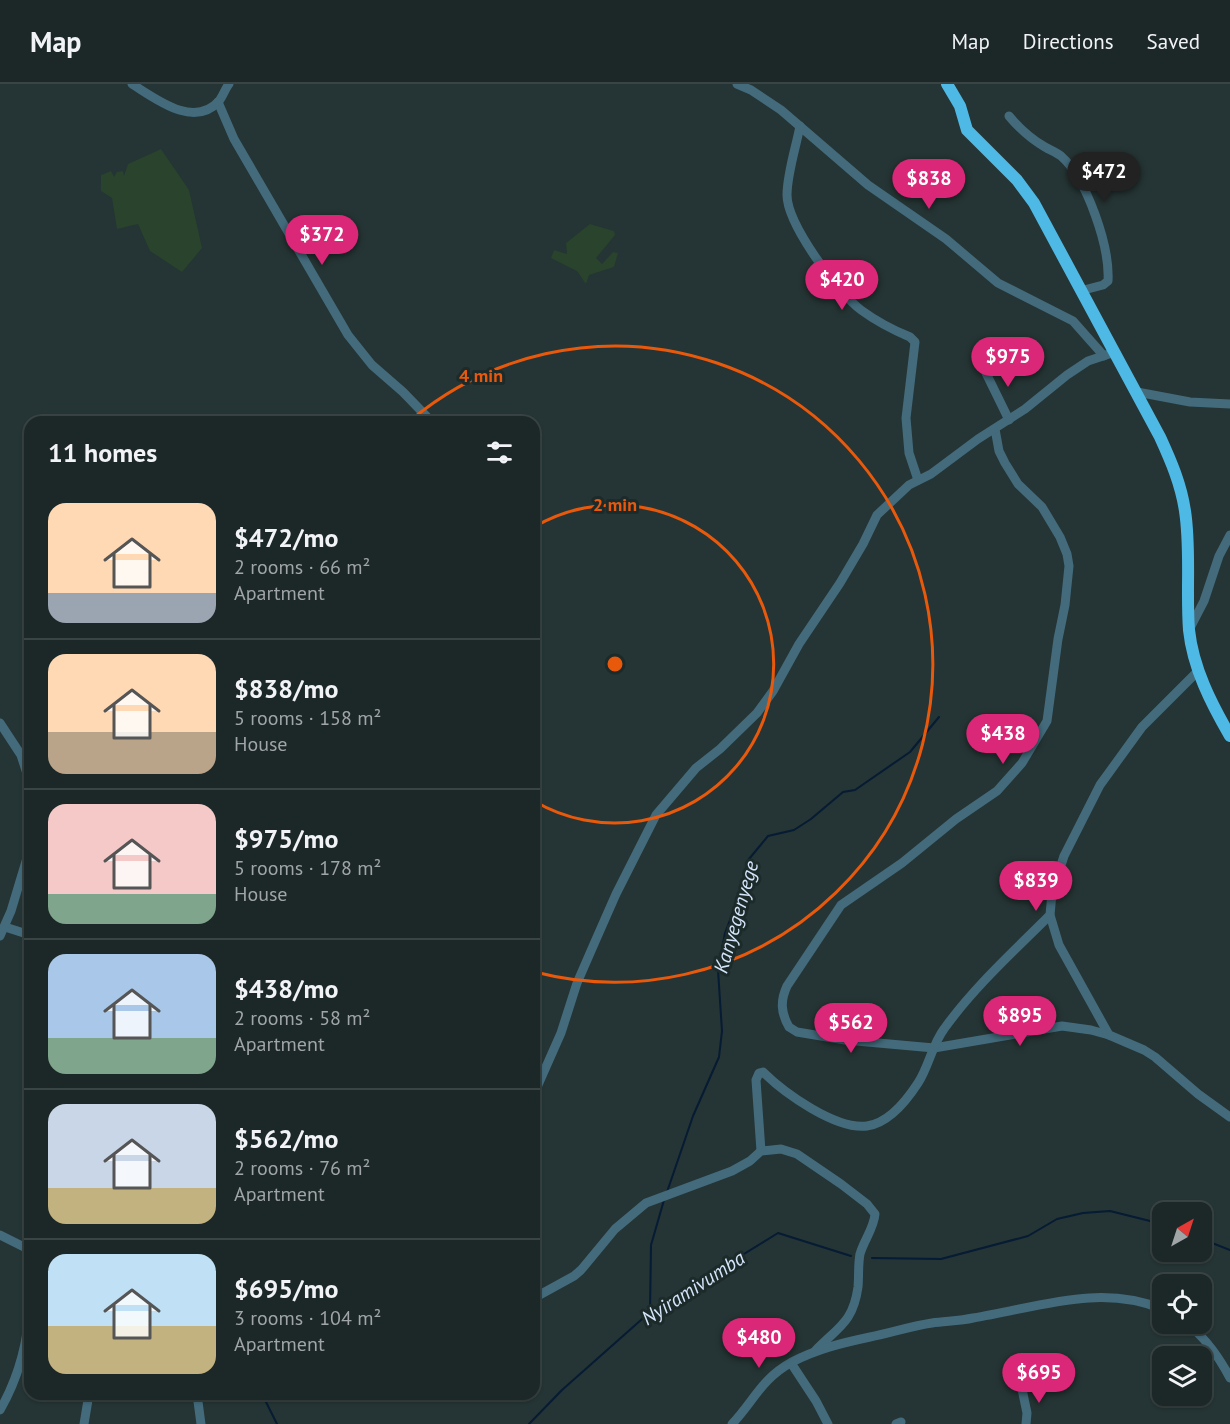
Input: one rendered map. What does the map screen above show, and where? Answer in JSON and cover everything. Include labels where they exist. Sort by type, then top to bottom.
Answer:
[{"type":"highway","points":[[947,84],[960,106],[967,130],[1026,192],[1080,291],[1109,354],[1137,393],[1160,437],[1181,491],[1187,529],[1190,630],[1198,671],[1230,736]]},
{"type":"street","points":[[132,84],[161,101],[189,113],[202,111],[218,102],[229,84]]},
{"type":"street","points":[[540,1080],[561,1033],[577,983],[616,894],[656,814],[696,768],[720,749],[757,713],[798,645],[840,583],[877,515],[918,480],[931,474],[978,439],[1009,420],[1067,375],[1088,361],[1109,354],[1073,321],[998,283],[946,239],[868,185],[800,126],[758,94],[738,84]]},
{"type":"street","points":[[218,102],[234,139],[331,310],[372,365],[426,416]]},
{"type":"street","points":[[1009,116],[1022,130],[1062,157],[1085,192],[1095,215],[1105,246],[1108,281],[1103,285],[1080,291]]},
{"type":"street","points":[[800,126],[787,195],[792,216],[800,232],[850,300],[861,310],[915,342],[906,418],[909,453],[918,480]]},
{"type":"street","points":[[1003,355],[988,364],[986,373],[1009,420]]},
{"type":"street","points":[[1137,393],[1190,402],[1230,404]]},
{"type":"street","points":[[996,429],[999,451],[1005,463],[1018,484],[1042,507],[1060,537],[1067,554],[1069,566],[1065,604],[1047,721],[1022,763],[997,791],[841,905],[787,986],[781,1004],[786,1023],[797,1032],[845,1040],[934,1048],[1062,1026],[1084,1028],[1109,1035],[1144,1050],[1230,1117]]},
{"type":"street","points":[[1190,630],[1204,601],[1219,556],[1230,535]]},
{"type":"street","points":[[1109,1035],[1059,945],[1050,915],[1052,893],[1064,856],[1100,785],[1142,727],[1198,671]]},
{"type":"street","points":[[0,723],[21,755],[24,764]]},
{"type":"street","points":[[0,936],[11,912],[24,868]]},
{"type":"street","points":[[761,1151],[756,1080],[759,1073],[764,1072],[783,1090],[808,1107],[842,1122],[870,1126],[899,1108],[923,1073],[943,1031],[956,1014],[1050,915]]},
{"type":"street","points":[[5,927],[24,933]]},
{"type":"street","points":[[540,1295],[574,1276],[588,1263],[615,1229],[646,1203],[732,1171],[750,1161],[761,1151],[781,1149],[797,1154],[841,1184],[867,1204],[874,1214],[860,1254],[857,1290],[852,1312],[839,1329],[814,1351]]},
{"type":"street","points":[[0,1235],[24,1247]]},
{"type":"street","points":[[732,1424],[766,1380],[814,1351],[841,1342],[1064,1300],[1117,1298],[1152,1307]]},
{"type":"street","points":[[1199,1334],[1230,1377]]},
{"type":"street","points":[[0,1410],[20,1367],[24,1348]]},
{"type":"street","points":[[791,1363],[828,1424]]},
{"type":"street","points":[[1026,1424],[1027,1413],[1022,1389],[1027,1384],[1047,1380]]},
{"type":"street","points":[[84,1424],[88,1400]]},
{"type":"street","points":[[198,1400],[201,1424]]},
{"type":"green space","points":[[161,149],[189,190],[202,248],[182,272],[150,251],[138,224],[117,229],[112,198],[101,191],[101,175],[111,171],[114,177],[117,172],[123,171],[124,176],[128,164]]},
{"type":"green space","points":[[590,224],[614,231],[615,235],[596,258],[602,264],[613,252],[618,253],[614,267],[589,275],[586,284],[577,271],[551,258],[554,250],[567,254],[566,243]]},
{"type":"waterway","name":"Kanyegenyege","points":[[667,1192],[693,1116],[719,1057],[722,1031],[718,970],[725,933],[738,899],[749,859],[768,836],[794,830],[843,792],[855,790],[910,752],[939,717]]},
{"type":"waterway","name":"Kanyegenyege","points":[[650,1312],[651,1245],[664,1200]]},
{"type":"waterway","name":"Nyiramivumba","points":[[872,1258],[941,1259],[1028,1236],[1057,1219],[1083,1213],[1110,1211],[1152,1222]]},
{"type":"waterway","name":"Nyiramivumba","points":[[529,1424],[562,1390],[650,1312],[778,1233],[851,1256]]},
{"type":"waterway","name":"Nyiramivumba","points":[[1212,1243],[1230,1250]]},
{"type":"waterway","points":[[265,1400],[277,1424]]}]
